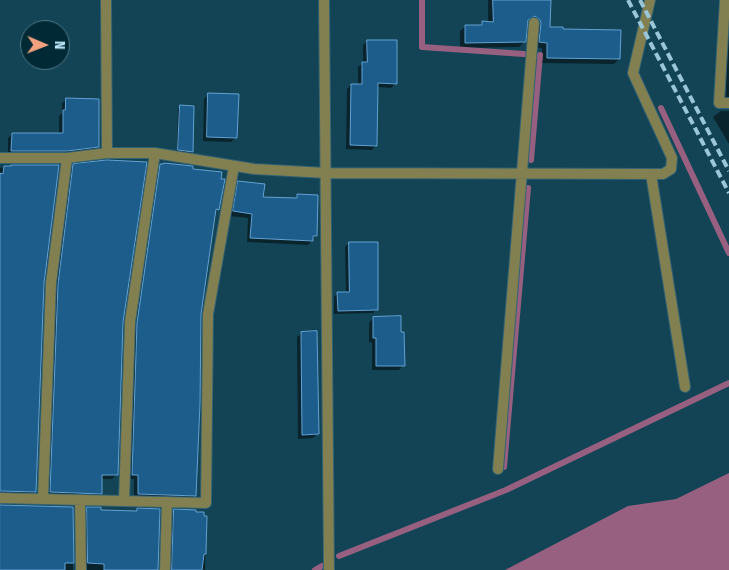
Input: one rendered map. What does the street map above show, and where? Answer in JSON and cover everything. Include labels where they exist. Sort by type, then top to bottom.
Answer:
[{"type":"street","points":[[106,0],[108,153]]},
{"type":"street","points":[[324,0],[328,570]]},
{"type":"street","points":[[0,158],[67,158],[108,153],[155,153],[254,169],[326,173],[663,174],[671,169],[672,158],[634,73],[650,0]]},
{"type":"street","points":[[725,0],[719,103],[729,103]]},
{"type":"street","points":[[498,469],[534,23]]},
{"type":"street","points":[[124,501],[130,322],[155,153]]},
{"type":"street","points":[[43,500],[51,283],[67,158]]},
{"type":"street","points":[[0,498],[206,503],[208,314],[234,166]]},
{"type":"street","points":[[651,174],[685,387]]},
{"type":"street","points":[[80,500],[81,570]]},
{"type":"street","points":[[165,570],[167,502]]},
{"type":"shaded area","points":[[729,473],[729,570],[505,570],[628,506],[676,499]]},
{"type":"building","points":[[493,0],[551,0],[550,27],[621,30],[620,59],[547,58],[547,43],[539,42],[541,23],[535,16],[528,20],[526,42],[465,43],[465,25],[482,25],[482,21],[493,22]]},
{"type":"building","points":[[367,40],[397,40],[397,84],[378,83],[377,146],[350,145],[351,84],[362,84],[362,62],[367,62]]},
{"type":"building","points":[[208,93],[239,94],[237,138],[207,137]]},
{"type":"building","points":[[66,98],[99,99],[99,147],[67,151],[11,151],[12,133],[63,133],[63,110],[65,110]]},
{"type":"building","points":[[180,105],[194,106],[193,152],[178,150]]},
{"type":"building","points":[[107,160],[147,162],[123,322],[118,475],[102,475],[102,494],[50,492],[58,284],[73,164]]},
{"type":"building","points":[[164,163],[222,172],[221,179],[225,179],[219,210],[216,209],[201,314],[196,496],[138,494],[138,475],[132,475],[137,323],[160,164]]},
{"type":"building","points":[[59,165],[44,283],[36,492],[0,491],[0,173],[3,174],[4,166]]},
{"type":"building","points":[[238,181],[265,184],[263,197],[297,198],[297,194],[318,195],[317,236],[313,236],[313,241],[250,238],[252,214],[233,211]]},
{"type":"building","points":[[349,242],[378,242],[378,310],[338,311],[337,292],[349,292]]},
{"type":"building","points":[[401,316],[401,332],[404,332],[405,366],[376,366],[376,338],[373,338],[373,317]]},
{"type":"building","points":[[317,331],[319,434],[302,435],[301,332]]},
{"type":"building","points":[[0,505],[73,507],[74,563],[65,563],[65,570],[0,570]]},
{"type":"building","points":[[87,507],[101,507],[101,510],[137,511],[137,508],[160,509],[158,570],[104,570],[104,564],[88,563]]},
{"type":"building","points":[[174,509],[196,510],[196,512],[204,512],[204,516],[207,516],[206,554],[204,554],[202,570],[172,570]]},
{"type":"waterway","points":[[422,0],[422,47],[524,54]]},
{"type":"waterway","points":[[531,160],[540,55]]},
{"type":"waterway","points":[[661,108],[729,253]]},
{"type":"waterway","points":[[504,467],[528,188]]},
{"type":"waterway","points":[[339,556],[506,490],[729,383]]},
{"type":"waterway","points":[[315,570],[322,566]]},
{"type":"railway","points":[[628,0],[729,193]]},
{"type":"railway","points":[[640,0],[729,171]]}]
